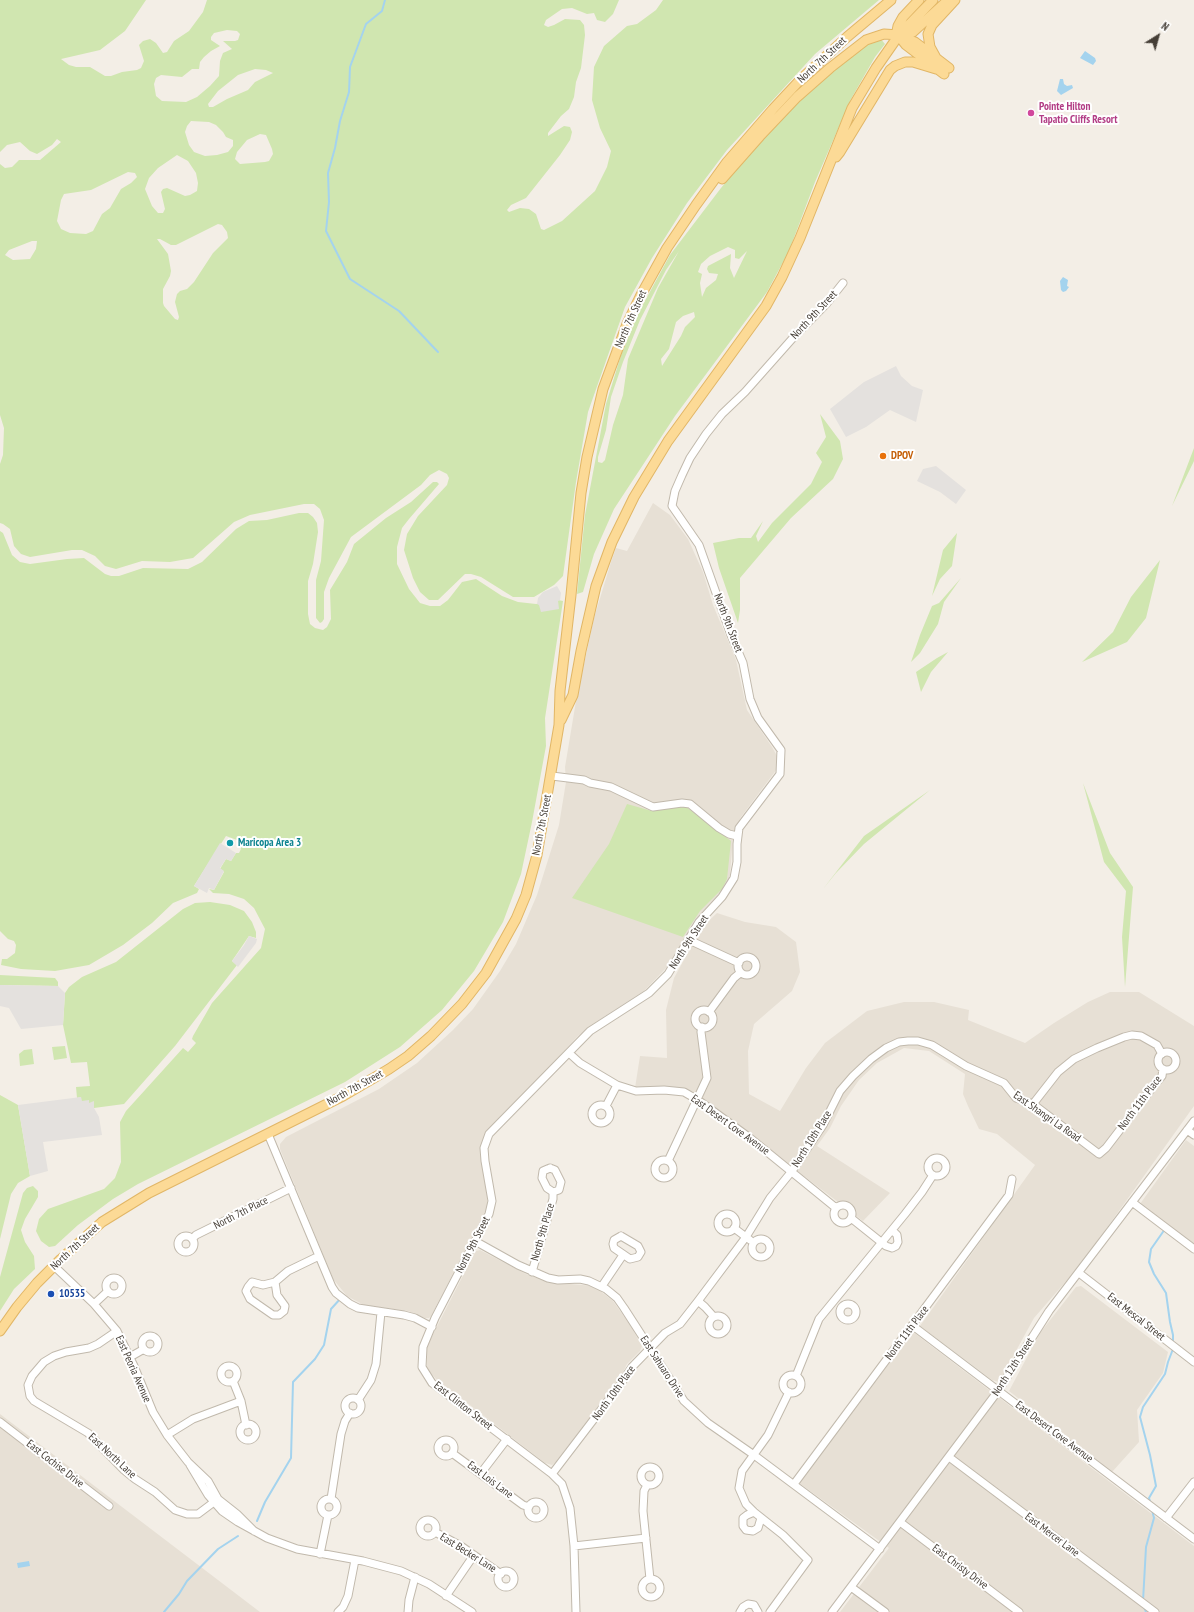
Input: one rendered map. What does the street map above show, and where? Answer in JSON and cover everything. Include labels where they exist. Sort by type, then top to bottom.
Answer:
[{"type":"main road","name":"North 7th Street","points":[[0,1331],[29,1292],[54,1266],[102,1222],[148,1193],[353,1090],[399,1062],[431,1036],[462,1004],[475,988],[500,950],[516,919],[526,895],[537,855],[552,776],[559,725],[560,691],[581,493],[596,415],[612,363],[633,311],[667,248],[727,162],[773,108],[832,50],[891,0]]},
{"type":"main road","points":[[919,0],[900,21],[897,30],[906,45],[936,69]]},
{"type":"main road","name":"North 7th Street","points":[[559,725],[573,695],[581,651],[596,586],[612,542],[623,518],[650,468],[668,441],[747,334],[776,289],[800,238],[852,108],[876,68],[899,35],[933,0]]},
{"type":"main road","points":[[684,222],[695,213],[719,181],[760,136],[797,97],[824,72],[866,40],[884,34],[899,35],[913,32],[949,0]]},
{"type":"main road","points":[[829,164],[840,152],[890,70],[895,66],[905,62],[913,62],[946,71],[930,47],[928,39],[929,29],[955,0]]},
{"type":"main road","points":[[899,35],[915,42],[936,58]]},
{"type":"street","name":"North 9th Street","points":[[432,1327],[489,1214],[492,1201],[484,1148],[489,1134],[590,1031],[649,994],[668,974],[699,922],[722,897],[734,878],[737,862],[737,836],[739,828],[780,774],[781,750],[758,718],[750,699],[743,663],[723,614],[699,545],[672,506],[675,491],[690,458],[706,434],[722,414],[745,392],[792,339],[827,303],[843,282]]},
{"type":"street","points":[[552,776],[584,780],[590,783],[611,787],[654,807],[682,803],[690,804],[720,828],[729,834],[737,836]]},
{"type":"street","points":[[689,940],[739,962]]},
{"type":"street","points":[[743,958],[748,958],[753,961],[755,966],[754,972],[749,975],[740,973],[738,969],[739,962],[743,958]]},
{"type":"street","points":[[709,1012],[734,978],[740,973]]},
{"type":"street","points":[[704,1010],[709,1012],[712,1017],[712,1023],[708,1027],[702,1027],[696,1022],[697,1014],[704,1010]]},
{"type":"street","points":[[668,1161],[698,1100],[707,1078],[701,1032],[702,1027]]},
{"type":"street","points":[[1033,1104],[1058,1072],[1074,1059],[1124,1037],[1132,1035],[1141,1036],[1157,1045],[1162,1054]]},
{"type":"street","name":"East Shangri La Road","points":[[908,1041],[918,1041],[932,1045],[966,1066],[1004,1083],[1016,1098],[1033,1104],[1099,1154]]},
{"type":"street","name":"North 10th Place","points":[[552,1474],[632,1367],[665,1333],[680,1324],[698,1301],[746,1237],[770,1198],[792,1171],[823,1125],[840,1091],[871,1059],[886,1048],[899,1042],[908,1041]]},
{"type":"street","name":"North 11th Place","points":[[1168,1052],[1172,1054],[1176,1060],[1173,1068],[1167,1070],[1164,1069],[1159,1063],[1159,1058],[1162,1054],[1168,1052]]},
{"type":"street","name":"East Desert Cove Avenue","points":[[569,1053],[580,1063],[617,1085],[636,1091],[664,1090],[684,1092],[698,1100],[750,1138],[836,1208]]},
{"type":"street","name":"North 11th Place","points":[[1099,1154],[1106,1148],[1162,1076],[1164,1069]]},
{"type":"street","points":[[606,1106],[617,1085]]},
{"type":"street","name":"North 12th Street","points":[[832,1612],[998,1391],[1049,1311],[1194,1121]]},
{"type":"street","points":[[1187,1130],[1194,1135]]},
{"type":"street","points":[[268,1134],[336,1293],[350,1304],[358,1308],[404,1315],[415,1318],[432,1327]]},
{"type":"street","points":[[796,1376],[819,1319],[832,1301],[892,1230],[922,1192],[933,1175]]},
{"type":"street","name":"North 11th Place","points":[[794,1484],[1009,1195],[1012,1179]]},
{"type":"street","name":"North 7th Place","points":[[192,1239],[196,1235],[291,1188]]},
{"type":"street","name":"North 9th Place","points":[[532,1272],[553,1199],[553,1192]]},
{"type":"street","points":[[1132,1202],[1194,1249]]},
{"type":"street","name":"East Desert Cove Avenue","points":[[843,1205],[848,1206],[852,1210],[851,1218],[847,1222],[840,1222],[835,1216],[836,1208],[843,1205]]},
{"type":"street","name":"East Desert Cove Avenue","points":[[851,1218],[881,1243]]},
{"type":"street","points":[[734,1228],[754,1243]]},
{"type":"street","points":[[881,1243],[889,1247],[896,1246],[898,1242],[897,1236],[892,1230]]},
{"type":"street","name":"East Sahuaro Drive","points":[[475,1241],[532,1272],[558,1280],[580,1279],[602,1286],[617,1298],[684,1401],[708,1423],[794,1484],[880,1549]]},
{"type":"street","points":[[602,1286],[623,1255]]},
{"type":"street","points":[[275,1282],[277,1295],[285,1306],[284,1312],[279,1316],[273,1316],[250,1299],[246,1291],[252,1282],[263,1285],[275,1282],[288,1271],[319,1256]]},
{"type":"street","name":"East Peoria Avenue","points":[[54,1266],[94,1304],[116,1331],[130,1357],[153,1412],[166,1435],[188,1462],[208,1481],[216,1501],[237,1514],[254,1531],[284,1546],[375,1564],[402,1571],[472,1612]]},
{"type":"street","name":"East Mescal Street","points":[[1079,1273],[1194,1362]]},
{"type":"street","points":[[94,1304],[108,1291]]},
{"type":"street","points":[[698,1301],[714,1317]]},
{"type":"street","points":[[832,1301],[841,1307]]},
{"type":"street","points":[[358,1400],[371,1380],[376,1364],[381,1312]]},
{"type":"street","name":"East Desert Cove Avenue","points":[[913,1326],[1194,1539]]},
{"type":"street","name":"East Clinton Street","points":[[432,1327],[422,1347],[422,1367],[432,1383],[552,1474],[562,1484],[568,1500],[574,1546],[576,1612]]},
{"type":"street","name":"East North Lane","points":[[116,1331],[98,1344],[89,1348],[66,1352],[54,1356],[44,1362],[32,1376],[28,1385],[30,1396],[34,1401],[88,1433],[124,1470],[155,1492],[175,1510],[187,1514],[198,1514],[216,1501]]},
{"type":"street","points":[[130,1357],[144,1349]]},
{"type":"street","points":[[791,1375],[796,1376],[801,1382],[800,1388],[797,1392],[789,1392],[784,1386],[784,1380],[791,1375]]},
{"type":"street","points":[[233,1381],[246,1425]]},
{"type":"street","points":[[770,1612],[808,1560],[783,1535],[746,1504],[739,1488],[742,1472],[768,1435],[789,1392]]},
{"type":"street","points":[[351,1398],[358,1400],[361,1405],[360,1410],[355,1414],[350,1413],[345,1408],[346,1403],[351,1398]]},
{"type":"street","points":[[166,1435],[193,1419],[240,1401]]},
{"type":"street","points":[[331,1499],[341,1434],[345,1421],[350,1413]]},
{"type":"street","name":"East Cochise Drive","points":[[0,1422],[109,1506]]},
{"type":"street","points":[[481,1473],[507,1440]]},
{"type":"street","name":"East Lois Lane","points":[[452,1453],[523,1505],[529,1507]]},
{"type":"street","name":"East Mercer Lane","points":[[949,1457],[1155,1612]]},
{"type":"street","points":[[1166,1518],[1194,1482]]},
{"type":"street","points":[[646,1485],[644,1491],[643,1511],[650,1579]]},
{"type":"street","points":[[328,1515],[322,1510],[321,1506],[324,1501],[331,1499]]},
{"type":"street","points":[[328,1515],[336,1512],[338,1507],[331,1499]]},
{"type":"street","points":[[754,1512],[744,1518],[743,1526],[746,1530],[756,1530],[760,1525],[761,1518]]},
{"type":"street","points":[[320,1554],[328,1515]]},
{"type":"street","name":"East Christy Drive","points":[[900,1522],[1019,1612]]},
{"type":"street","name":"East Becker Lane","points":[[435,1532],[474,1555],[501,1574]]},
{"type":"street","points":[[574,1546],[646,1538]]},
{"type":"street","points":[[446,1596],[474,1555]]},
{"type":"street","points":[[338,1612],[343,1607],[348,1596],[355,1560]]},
{"type":"street","points":[[408,1612],[409,1600],[416,1578]]},
{"type":"street","points":[[851,1586],[885,1612]]},
{"type":"street","points":[[740,1612],[743,1607],[748,1604],[754,1605],[758,1612]]},
{"type":"shaded area","points":[[896,366],[901,376],[912,386],[923,390],[916,422],[890,410],[866,427],[846,437],[830,409],[864,382]]},
{"type":"shaded area","points":[[936,466],[966,490],[956,504],[940,492],[917,481],[923,469]]},
{"type":"shaded area","points":[[653,503],[670,515],[688,539],[703,572],[713,605],[736,660],[747,710],[777,756],[777,769],[741,817],[735,829],[730,875],[727,886],[690,930],[667,967],[644,991],[596,1022],[578,1036],[488,1133],[481,1151],[487,1195],[487,1208],[431,1316],[429,1318],[425,1318],[408,1311],[364,1305],[347,1296],[333,1279],[280,1149],[280,1144],[286,1137],[379,1089],[417,1063],[453,1030],[473,1009],[500,971],[516,944],[537,895],[559,825],[566,782],[565,767],[576,701],[594,618],[611,562],[616,548],[627,551]]},
{"type":"shaded area","points":[[557,586],[561,593],[560,600],[558,601],[559,609],[541,612],[539,605],[537,604],[538,598],[543,592]]},
{"type":"shaded area","points":[[220,843],[236,853],[231,861],[226,859],[220,868],[224,871],[214,890],[209,888],[207,893],[194,886]]},
{"type":"shaded area","points":[[717,913],[745,922],[776,927],[796,942],[800,972],[792,991],[754,1024],[748,1051],[749,1094],[780,1111],[806,1068],[825,1043],[867,1011],[904,1002],[934,1002],[969,1010],[968,1020],[1025,1043],[1088,1002],[1110,992],[1139,992],[1194,1026],[1194,1106],[1081,1264],[1034,1318],[999,1382],[992,1380],[920,1326],[1035,1165],[997,1134],[979,1129],[963,1094],[965,1074],[929,1051],[904,1048],[877,1063],[859,1080],[841,1106],[830,1128],[817,1146],[890,1193],[863,1221],[692,1091],[635,1088],[640,1056],[667,1058],[666,1010],[674,978],[702,927]]},
{"type":"shaded area","points":[[249,936],[257,939],[256,943],[238,967],[232,961]]},
{"type":"shaded area","points":[[0,985],[58,986],[65,993],[63,1025],[21,1029],[9,1008],[0,1006]]},
{"type":"shaded area","points":[[81,1097],[82,1101],[89,1100],[89,1103],[94,1101],[94,1108],[99,1117],[102,1135],[43,1142],[48,1171],[30,1176],[18,1105]]},
{"type":"shaded area","points":[[1186,1140],[1194,1146],[1194,1244],[1140,1204]]},
{"type":"shaded area","points":[[480,1250],[526,1274],[547,1282],[594,1286],[613,1301],[630,1325],[642,1346],[640,1351],[627,1364],[620,1378],[556,1462],[552,1465],[545,1463],[436,1379],[427,1366],[426,1352],[428,1344],[474,1254],[476,1251]]},
{"type":"shaded area","points":[[1081,1286],[1168,1352],[1163,1373],[1137,1410],[1139,1442],[1112,1472],[1009,1391],[1040,1333],[1076,1287]]},
{"type":"shaded area","points":[[913,1332],[1194,1546],[1194,1612],[840,1612],[889,1548],[799,1483]]},
{"type":"shaded area","points":[[0,1414],[260,1612],[0,1612]]},
{"type":"green space","points":[[0,0],[146,0],[125,31],[100,50],[61,59],[69,65],[76,67],[90,67],[105,76],[111,76],[141,68],[144,61],[139,45],[143,41],[150,39],[156,43],[163,53],[167,52],[174,41],[189,31],[203,12],[207,0],[619,0],[613,14],[605,22],[597,20],[594,13],[587,14],[572,8],[562,9],[546,20],[544,25],[548,27],[565,19],[580,20],[584,25],[585,35],[581,68],[576,82],[574,97],[569,109],[561,116],[548,133],[548,136],[564,126],[570,127],[572,132],[570,140],[526,198],[511,205],[507,210],[509,212],[520,208],[529,209],[536,214],[541,229],[544,230],[562,221],[595,191],[607,167],[611,151],[600,128],[592,100],[594,67],[604,46],[627,26],[637,24],[656,10],[663,0],[879,0],[815,54],[727,150],[687,203],[652,258],[625,307],[588,412],[576,482],[563,576],[554,585],[534,597],[513,597],[481,577],[471,574],[465,574],[438,600],[429,600],[420,592],[413,578],[404,550],[407,534],[418,516],[447,485],[449,478],[447,474],[439,470],[430,475],[421,485],[351,537],[329,578],[324,592],[324,619],[320,623],[316,618],[316,580],[321,561],[324,520],[320,509],[314,504],[304,504],[250,515],[234,522],[193,558],[170,562],[142,561],[116,569],[105,566],[95,556],[82,550],[72,550],[30,557],[21,554],[14,546],[10,529],[0,523],[0,464],[3,455],[4,428],[0,415],[0,164],[5,168],[12,167],[19,160],[40,160],[61,142],[57,139],[52,145],[37,154],[30,151],[20,142],[7,145],[0,152]],"holes":[[[227,30],[237,31],[240,34],[238,40],[223,41],[232,49],[223,53],[220,61],[219,76],[210,86],[197,97],[186,102],[162,101],[156,96],[154,84],[156,78],[161,75],[182,77],[192,69],[199,69],[200,62],[204,57],[220,46],[211,40],[214,33]],[[255,69],[266,70],[273,73],[255,82],[248,90],[213,107],[209,107],[208,104],[218,91],[238,75]],[[191,121],[209,122],[216,125],[226,137],[233,140],[233,146],[228,152],[205,156],[194,152],[189,145],[185,132]],[[260,134],[266,135],[273,154],[269,161],[240,164],[235,159],[237,152],[247,140]],[[177,155],[188,161],[196,173],[198,183],[197,191],[185,196],[167,188],[163,189],[161,192],[165,209],[163,213],[158,213],[152,206],[145,189],[149,178],[158,168]],[[128,172],[135,173],[137,177],[121,189],[110,208],[102,214],[93,231],[86,234],[70,233],[61,229],[57,221],[61,200],[64,194],[91,190]],[[218,224],[222,225],[227,232],[228,238],[213,253],[194,282],[187,289],[180,291],[177,294],[175,302],[179,317],[178,320],[175,319],[163,303],[163,289],[171,271],[168,254],[157,239],[171,245],[176,245]],[[32,241],[37,241],[36,249],[30,259],[13,260],[5,255],[9,250]]]},
{"type":"green space","points":[[879,37],[885,44],[875,57],[851,99],[815,182],[789,251],[767,292],[675,416],[614,509],[594,554],[583,592],[577,594],[585,515],[606,404],[622,352],[640,310],[670,255],[721,188],[769,130],[811,88],[861,46]],"holes":[[[728,247],[735,250],[735,258],[739,259],[747,251],[734,278],[730,268],[731,254],[708,266],[707,269],[709,273],[718,274],[716,280],[706,288],[702,297],[700,283],[702,274],[698,272],[701,264],[710,256]],[[679,251],[658,288],[628,359],[623,395],[613,425],[605,460],[602,463],[598,462],[598,457],[606,430],[611,397],[623,362],[640,320],[666,270]],[[694,312],[695,317],[685,327],[662,366],[661,359],[669,349],[676,322],[683,316]]]},
{"type":"green space","points":[[820,414],[840,441],[843,459],[833,479],[791,518],[740,578],[740,610],[738,623],[719,568],[713,543],[739,538],[751,538],[763,521],[756,536],[758,542],[772,523],[811,484],[822,462],[816,453],[826,437]]},
{"type":"green space","points":[[1194,448],[1194,461],[1172,506]]},
{"type":"green space","points":[[433,482],[437,482],[439,484],[402,528],[397,547],[397,564],[409,589],[420,603],[430,606],[440,606],[448,600],[462,582],[476,579],[502,596],[518,602],[536,604],[558,600],[563,601],[545,718],[546,746],[532,822],[521,874],[503,922],[474,971],[442,1010],[400,1047],[345,1082],[138,1184],[113,1199],[78,1225],[55,1246],[49,1247],[41,1241],[36,1231],[39,1219],[48,1209],[104,1189],[115,1178],[121,1162],[120,1122],[126,1111],[183,1048],[188,1052],[196,1043],[192,1039],[193,1036],[212,1003],[261,948],[265,929],[254,908],[244,899],[229,894],[213,893],[209,889],[214,890],[224,872],[220,869],[226,859],[231,861],[236,853],[239,853],[241,849],[237,840],[226,836],[194,886],[199,889],[197,893],[173,903],[152,923],[123,945],[89,965],[55,971],[21,969],[1,965],[2,959],[7,959],[15,953],[16,945],[14,941],[8,939],[0,931],[0,531],[3,533],[12,555],[20,562],[30,564],[84,558],[105,574],[119,576],[143,568],[188,569],[202,562],[236,529],[249,521],[267,520],[299,513],[308,513],[317,523],[318,532],[313,564],[308,581],[308,614],[310,624],[315,628],[323,630],[327,627],[331,619],[330,590],[347,562],[354,544],[386,518],[411,502]]},
{"type":"green space","points":[[957,533],[952,566],[940,579],[932,596],[943,550]]},
{"type":"green space","points":[[1160,560],[1146,618],[1127,642],[1082,662],[1113,632],[1131,597]]},
{"type":"green space","points":[[961,578],[944,602],[938,624],[920,653],[911,662],[932,606],[939,603]]},
{"type":"green space","points":[[948,652],[931,672],[921,692],[916,672]]},
{"type":"green space","points":[[1083,783],[1110,853],[1133,887],[1125,987],[1122,937],[1126,891],[1104,862]]},
{"type":"green space","points":[[930,790],[864,844],[823,889],[864,836]]},
{"type":"green space","points":[[627,804],[652,811],[685,806],[731,841],[727,879],[722,889],[700,911],[683,937],[572,898],[609,844]]},
{"type":"green space","points":[[210,902],[230,905],[244,911],[252,922],[256,932],[256,938],[249,936],[232,961],[237,965],[175,1046],[124,1104],[94,1108],[89,1103],[81,1101],[81,1097],[77,1098],[76,1087],[90,1086],[87,1062],[71,1063],[63,1025],[65,993],[69,987],[82,977],[116,962],[183,909],[195,903]]},
{"type":"green space","points":[[0,975],[55,978],[58,982],[58,986],[0,985]]},
{"type":"green space","points":[[65,1046],[67,1058],[54,1060],[52,1047]]},
{"type":"green space","points":[[32,1049],[34,1064],[20,1066],[19,1054],[24,1050]]},
{"type":"green space","points":[[0,1095],[18,1105],[30,1176],[18,1183],[11,1194],[0,1239]]},
{"type":"green space","points":[[33,1186],[38,1191],[38,1197],[25,1219],[21,1230],[25,1242],[34,1256],[35,1269],[14,1289],[0,1311],[0,1277],[23,1193],[27,1188]]},
{"type":"water","points":[[1085,51],[1095,58],[1096,61],[1093,65],[1080,58]]},
{"type":"water","points":[[1060,79],[1063,79],[1064,84],[1067,86],[1072,85],[1073,88],[1061,95],[1057,91]]},
{"type":"water","points":[[1063,277],[1068,280],[1067,286],[1069,287],[1063,292],[1061,290],[1060,281]]},
{"type":"water","points":[[29,1561],[30,1566],[18,1568],[17,1563]]},
{"type":"waterway","points":[[385,0],[382,11],[366,24],[350,67],[349,92],[340,121],[328,173],[329,202],[326,231],[350,279],[399,311],[438,352]]},
{"type":"waterway","points":[[1165,1229],[1151,1249],[1149,1262],[1154,1274],[1166,1293],[1173,1342]]},
{"type":"waterway","points":[[257,1521],[265,1502],[291,1458],[293,1382],[315,1359],[324,1345],[331,1309],[341,1298]]},
{"type":"waterway","points":[[1151,1504],[1149,1498],[1156,1486],[1140,1417],[1143,1407],[1165,1374],[1173,1349]]},
{"type":"waterway","points":[[1143,1601],[1146,1547],[1154,1518],[1152,1510]]},
{"type":"waterway","points":[[164,1612],[179,1594],[187,1581],[218,1549],[238,1536]]},
{"type":"waterway","points":[[1144,1607],[1146,1612]]},
{"type":"place","name":"Pointe Hilton Tapatio Cliffs Resort","points":[[1031,113]]},
{"type":"place","name":"DPOV","points":[[883,456]]},
{"type":"place","name":"Maricopa Area 3","points":[[230,843]]},
{"type":"place","name":"10535","points":[[51,1294]]}]
